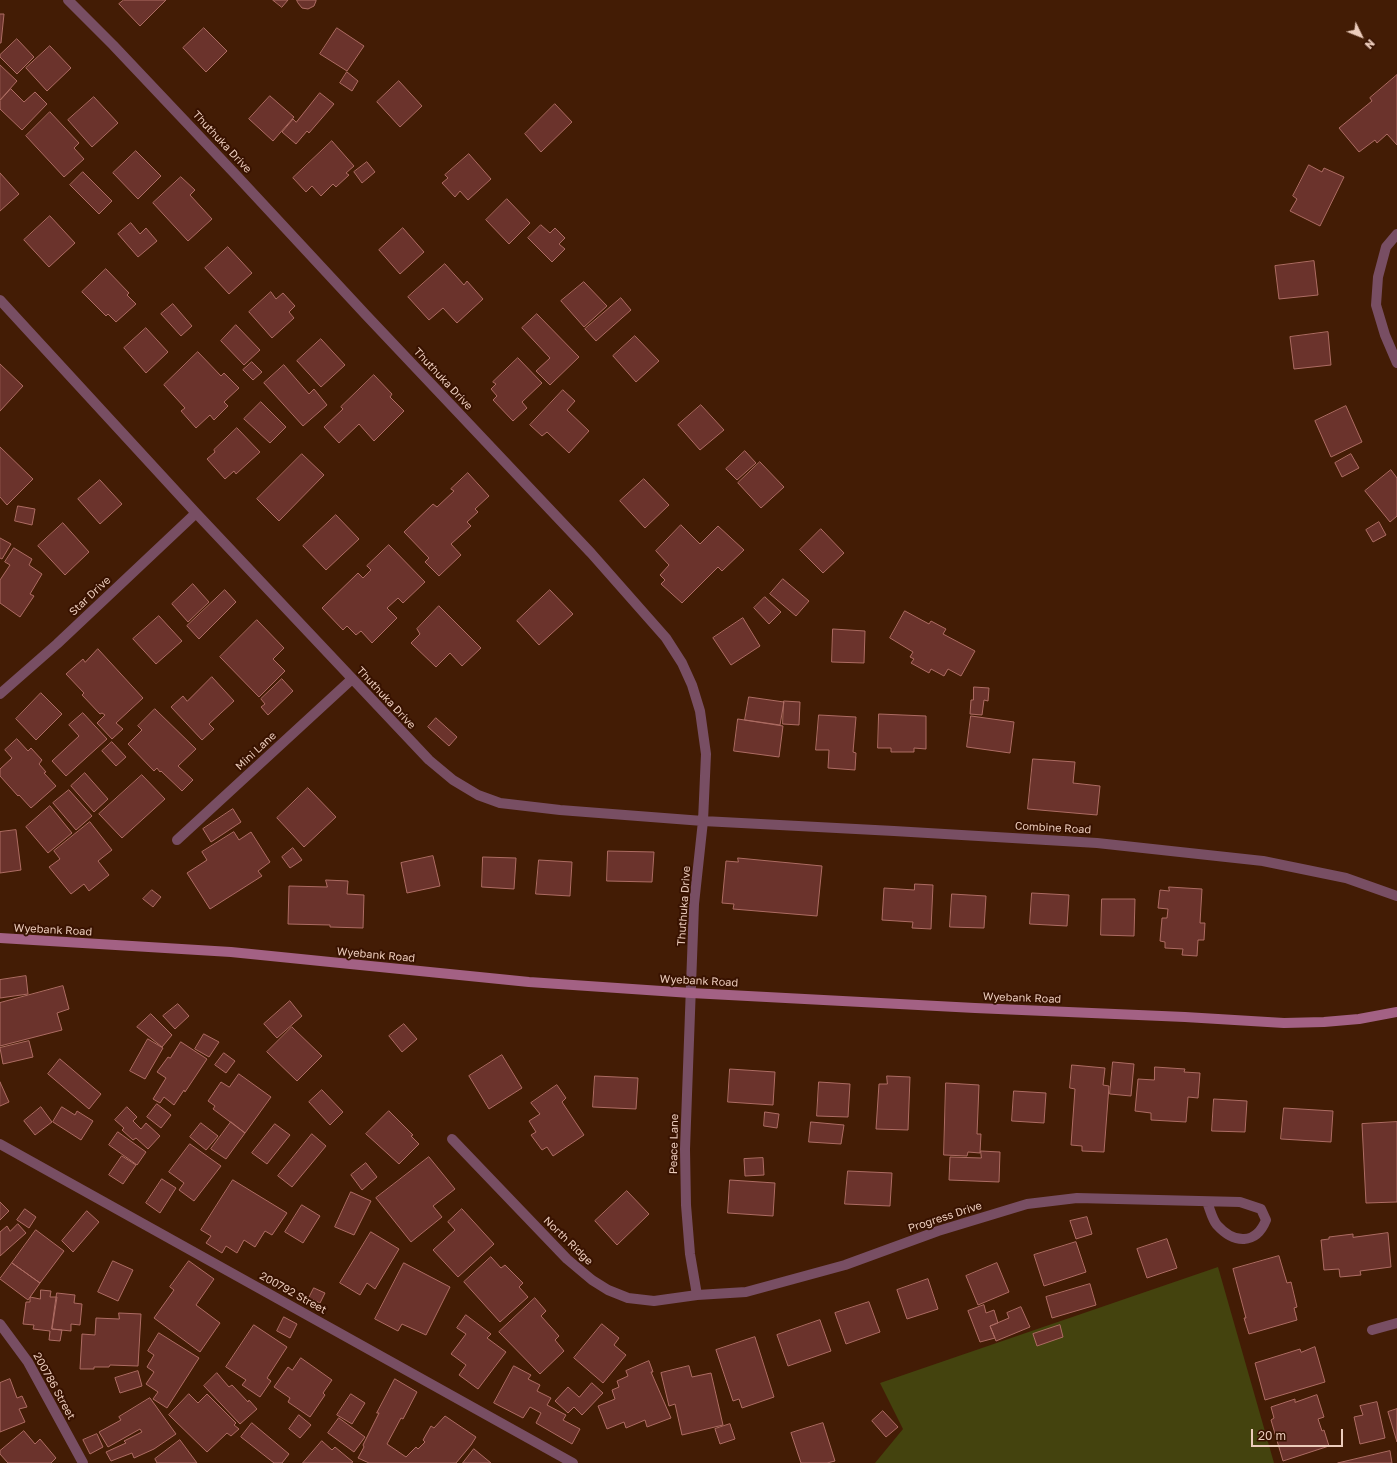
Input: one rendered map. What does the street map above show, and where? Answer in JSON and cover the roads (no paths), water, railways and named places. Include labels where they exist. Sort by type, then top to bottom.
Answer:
[{"type":"street","name":"Thuthuka Drive","points":[[68,0],[113,45],[236,175],[591,553],[666,638],[682,663],[692,685],[700,711],[706,754],[703,821],[694,904],[691,993]]},
{"type":"street","points":[[1397,234],[1386,247],[1378,277],[1376,305],[1385,335],[1397,363]]},
{"type":"street","name":"Thuthuka Drive","points":[[0,300],[196,514],[428,760],[453,780],[478,795],[500,803],[552,809],[703,821]]},
{"type":"street","name":"Star Drive","points":[[0,694],[57,644],[196,514]]},
{"type":"street","name":"Mini Lane","points":[[177,840],[352,679]]},
{"type":"street","name":"Combine Road","points":[[703,821],[1097,843],[1263,861],[1346,878],[1397,896]]},
{"type":"street","name":"Wyebank Road","points":[[0,938],[232,952],[529,982],[691,993],[1284,1023],[1359,1019],[1397,1012]]},
{"type":"street","name":"Peace Lane","points":[[691,993],[686,1148],[686,1205],[690,1254],[697,1295]]},
{"type":"street","name":"North Ridge","points":[[452,1139],[567,1259],[592,1280],[608,1290],[628,1298],[654,1301],[697,1295]]},
{"type":"street","name":"200792 Street","points":[[0,1144],[573,1463]]},
{"type":"street","name":"Progress Drive","points":[[697,1295],[746,1292],[837,1267],[938,1231],[1027,1204],[1077,1198],[1240,1202],[1261,1209],[1266,1220],[1262,1229],[1251,1239],[1239,1240],[1228,1235],[1216,1224],[1207,1202]]},
{"type":"street","points":[[1372,1330],[1397,1323]]},
{"type":"street","name":"200786 Street","points":[[0,1324],[28,1362],[83,1463]]}]
